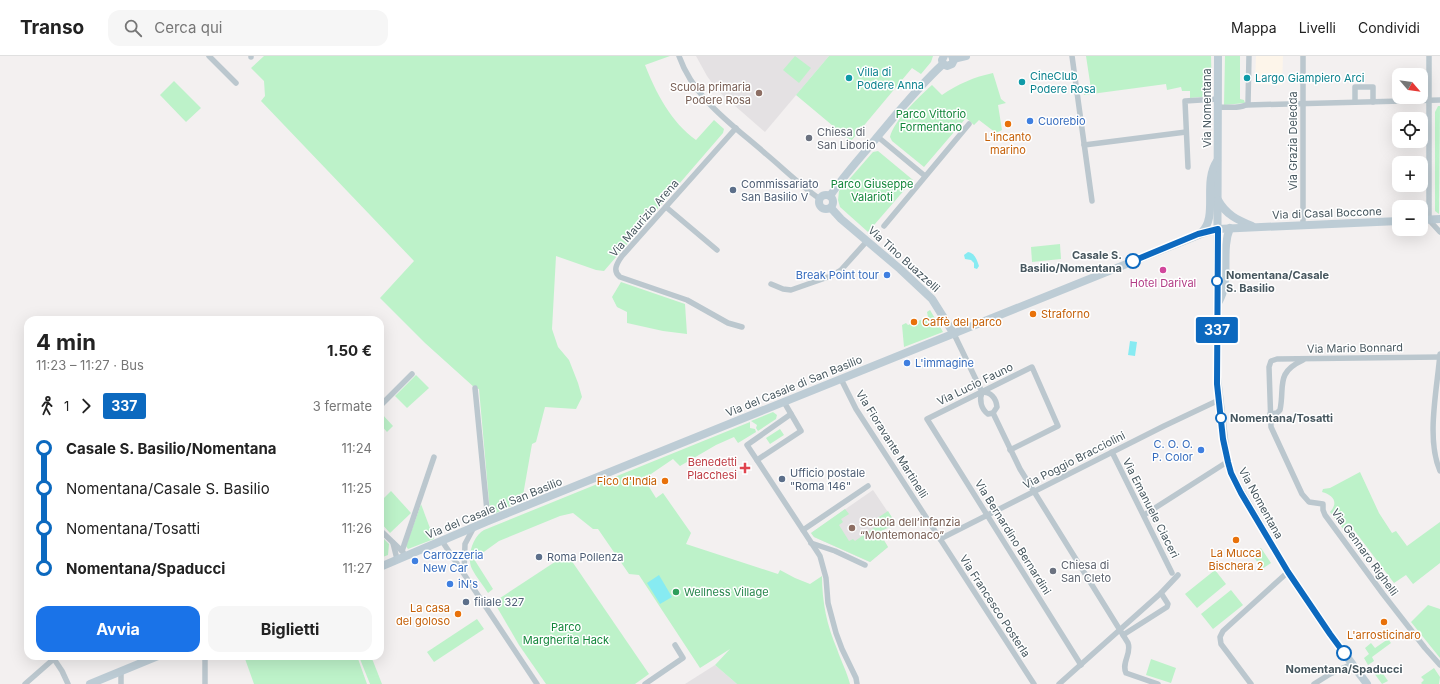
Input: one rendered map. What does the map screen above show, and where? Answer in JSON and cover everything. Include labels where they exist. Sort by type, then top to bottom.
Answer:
[{"type":"street","points":[[209,56],[236,83]]},
{"type":"street","points":[[679,56],[689,79],[712,107],[820,199],[822,208],[831,208],[833,201],[830,196]]},
{"type":"street","points":[[830,196],[844,176],[944,60],[947,66],[953,63],[953,57],[966,56]]},
{"type":"street","points":[[1072,56],[1092,201]]},
{"type":"street","name":"Via Nomentana","points":[[1218,56],[1217,377],[1224,446],[1231,473],[1241,493],[1288,572],[1330,634],[1367,684]]},
{"type":"street","points":[[1247,104],[1248,56]]},
{"type":"street","name":"Via Grazia Deledda","points":[[1303,56],[1304,225]]},
{"type":"street","points":[[1428,200],[1430,101],[1429,56]]},
{"type":"street","points":[[1355,102],[1355,87],[1373,87],[1373,102]]},
{"type":"street","points":[[1188,166],[1185,101],[1217,103],[1238,107],[1247,104],[1440,100]]},
{"type":"street","points":[[884,226],[969,124]]},
{"type":"street","name":"Via Maurizio Arena","points":[[736,128],[620,259],[616,267],[616,273],[623,278],[686,300],[728,323],[742,327]]},
{"type":"street","points":[[1084,145],[1186,132]]},
{"type":"street","points":[[878,137],[925,176]]},
{"type":"street","name":"Via Nomentana","points":[[1201,234],[1209,220],[1210,175],[1217,160]]},
{"type":"street","points":[[820,199],[823,196],[830,196]]},
{"type":"street","name":"Via di Casal Boccone","points":[[1217,200],[1230,215],[1255,227]]},
{"type":"street","points":[[666,206],[717,250]]},
{"type":"street","name":"Via Tino Buazzelli","points":[[831,208],[841,219],[867,240],[932,299],[954,334]]},
{"type":"street","points":[[1428,220],[1440,220]]},
{"type":"street","name":"Via di Casal Boccone","points":[[1218,229],[1392,221]]},
{"type":"street","points":[[1428,222],[1440,232]]},
{"type":"street","name":"Via Nomentana","points":[[1217,304],[1224,290],[1226,240],[1230,228]]},
{"type":"street","name":"Via del Casale di San Basilio","points":[[384,565],[397,559],[404,553],[442,541],[488,521],[1201,234],[1218,229]]},
{"type":"street","points":[[771,284],[783,289],[791,290],[829,277],[841,270],[867,240]]},
{"type":"street","points":[[954,334],[982,392],[980,401],[984,410],[988,414],[993,413]]},
{"type":"street","points":[[1440,354],[1433,436],[1434,453],[1440,471]]},
{"type":"street","name":"Via Mario Bonnard","points":[[1271,361],[1275,359],[1306,358],[1440,357]]},
{"type":"street","points":[[1270,414],[1277,413],[1280,410],[1281,385],[1284,375],[1293,366],[1306,358]]},
{"type":"street","name":"Via Gennaro Righelli","points":[[1271,361],[1269,367],[1270,414],[1272,429],[1303,497],[1311,503],[1324,504],[1323,510],[1325,515],[1383,594],[1440,665]]},
{"type":"street","name":"Via Lucio Fauno","points":[[927,419],[1032,367],[1058,426],[1010,450]]},
{"type":"street","points":[[384,402],[412,374]]},
{"type":"street","name":"Via Fioravante Martinelli","points":[[841,379],[856,409],[940,539]]},
{"type":"street","points":[[475,388],[488,521]]},
{"type":"street","points":[[982,392],[990,394],[996,401],[997,407],[993,413]]},
{"type":"street","name":"Via Poggio Bracciolini","points":[[940,539],[1219,400]]},
{"type":"street","points":[[757,460],[802,430],[784,402]]},
{"type":"street","points":[[993,413],[1010,450],[1033,492],[1122,632],[1129,647],[1124,664],[1126,673],[1158,684]]},
{"type":"street","points":[[791,414],[746,445],[820,556],[826,578],[827,598],[834,627],[842,649],[856,678],[857,684]]},
{"type":"street","name":"Via Bernardino Bernardini","points":[[927,419],[1081,665]]},
{"type":"street","name":"Via Emanuele Ciaceri","points":[[1112,452],[1175,574],[1161,593]]},
{"type":"street","points":[[384,534],[404,553],[434,457]]},
{"type":"street","points":[[1144,515],[1228,462]]},
{"type":"street","points":[[802,530],[868,486]]},
{"type":"street","points":[[464,573],[465,544],[475,527]]},
{"type":"street","name":"Via Francesco Posterla","points":[[940,539],[1034,684]]},
{"type":"street","points":[[442,541],[537,684]]},
{"type":"street","points":[[393,543],[397,559]]},
{"type":"street","points":[[811,543],[835,551],[865,565]]},
{"type":"street","points":[[1251,684],[1221,644],[1220,637],[1224,631],[1288,572]]},
{"type":"street","points":[[1059,684],[1122,632],[1161,593],[1168,604],[1168,607],[1122,632]]},
{"type":"street","points":[[645,684],[684,658],[675,645]]},
{"type":"street","points":[[25,684],[52,660]]},
{"type":"street","points":[[56,660],[68,684]]},
{"type":"street","points":[[90,684],[149,660]]},
{"type":"street","points":[[205,660],[206,668]]},
{"type":"street","points":[[205,684],[207,660]]},
{"type":"street","points":[[1314,684],[1330,674],[1352,664]]},
{"type":"street","points":[[121,672],[121,684]]},
{"type":"shaded area","name":"Scuola primaria Podere Rosa","points":[[696,56],[829,56],[765,132],[718,91],[707,76]]},
{"type":"shaded area","points":[[1256,56],[1283,56],[1282,85],[1255,84]]},
{"type":"shaded area","name":"Scuola dell’infanzia “Montemonaco”","points":[[873,490],[896,524],[879,532],[888,547],[870,562],[814,537],[811,533]]},
{"type":"shaded area","points":[[715,665],[737,684],[685,684]]},
{"type":"green space","points":[[264,56],[670,56],[645,65],[659,96],[672,116],[687,133],[696,140],[714,120],[724,129],[723,133],[604,271],[596,270],[556,256],[552,329],[558,347],[569,360],[582,397],[576,409],[545,407],[536,442],[532,444],[522,501],[494,514],[490,512],[479,389],[475,388],[425,343],[380,298],[414,261],[261,101],[265,96],[264,81],[251,68]]},
{"type":"green space","points":[[795,56],[811,68],[799,83],[783,70]]},
{"type":"green space","points":[[829,56],[933,56],[931,62],[921,74],[912,68],[851,141],[796,95]]},
{"type":"green space","points":[[1086,56],[1211,56],[1212,96],[1190,98],[1190,91],[1182,91],[1181,87],[1167,90],[1166,84],[1084,95],[1084,90],[1091,89]]},
{"type":"green space","points":[[1225,56],[1240,56],[1240,99],[1244,100],[1245,103],[1224,105]]},
{"type":"green space","name":"Parco Vittorio Formentano","points":[[993,73],[1001,99],[1006,103],[998,105],[1002,130],[996,133],[979,120],[974,125],[966,118],[924,167],[892,141],[890,137],[896,123],[932,85],[942,95],[966,81]]},
{"type":"green space","points":[[174,81],[201,108],[186,122],[160,95]]},
{"type":"green space","points":[[1438,106],[1440,106],[1439,214],[1435,211],[1435,112]]},
{"type":"green space","name":"Parco Giuseppe Valarioti","points":[[878,151],[913,180],[868,232],[840,207],[838,200],[839,191],[873,152]]},
{"type":"green space","points":[[1060,244],[1061,259],[1032,262],[1031,247]]},
{"type":"green space","points":[[621,282],[685,304],[687,334],[663,331],[627,323],[627,312],[617,307],[612,297]]},
{"type":"green space","points":[[930,310],[943,332],[904,347],[902,325],[906,323],[908,325],[928,317],[927,312]]},
{"type":"green space","points":[[416,375],[429,388],[407,408],[395,396]]},
{"type":"green space","points":[[773,412],[777,415],[776,419],[758,431],[756,428],[757,425],[751,421]]},
{"type":"green space","points":[[384,416],[393,426],[387,432],[384,429]]},
{"type":"green space","points":[[750,422],[750,428],[755,429],[756,432],[738,443],[734,437],[716,445],[680,466],[673,459],[651,474],[646,482],[656,498],[663,493],[691,533],[686,544],[778,574],[780,570],[810,584],[822,576],[824,604],[828,623],[850,684],[737,684],[715,665],[730,649],[700,668],[639,575],[629,574],[598,529],[593,529],[573,513],[560,516],[499,541],[474,559],[493,589],[488,593],[475,575],[470,564],[470,553],[477,537],[484,530]]},
{"type":"green space","points":[[780,429],[784,435],[770,444],[766,438]]},
{"type":"green space","points":[[1360,472],[1379,513],[1392,533],[1396,531],[1407,546],[1440,522],[1440,563],[1413,584],[1406,575],[1394,583],[1354,530],[1348,535],[1330,512],[1334,505],[1334,499],[1322,492],[1323,489],[1330,488]]},
{"type":"green space","points":[[391,491],[411,513],[390,533],[384,526],[384,498]]},
{"type":"green space","points":[[421,504],[434,539],[408,549],[406,546]]},
{"type":"green space","points":[[845,509],[849,514],[841,519],[843,522],[839,525],[849,541],[853,539],[855,541],[875,527],[874,525],[878,522],[876,519],[888,511],[896,524],[879,532],[888,547],[870,562],[814,537],[811,533]]},
{"type":"green space","points":[[384,539],[389,544],[388,555],[384,556]]},
{"type":"green space","points":[[1261,548],[1271,563],[1262,569],[1252,554]]},
{"type":"green space","name":"Parco Margherita Hack","points":[[567,554],[649,674],[635,684],[546,684],[519,645],[494,602]]},
{"type":"green space","points":[[1215,570],[1226,584],[1197,608],[1185,594]]},
{"type":"green space","points":[[1231,590],[1243,605],[1213,629],[1201,614]]},
{"type":"green space","points":[[1428,605],[1440,609],[1440,658],[1411,622]]},
{"type":"green space","points":[[477,619],[484,629],[434,662],[427,652]]},
{"type":"green space","points":[[1388,639],[1391,643],[1372,657],[1374,661],[1368,665],[1364,658],[1369,654],[1365,648],[1371,643],[1375,648]]},
{"type":"green space","points":[[1151,659],[1176,668],[1171,683],[1146,675]]},
{"type":"green space","points":[[245,660],[358,660],[367,684],[254,684]]},
{"type":"green space","points":[[360,660],[373,660],[382,684],[370,684]]},
{"type":"green space","points":[[1377,665],[1388,681],[1382,684],[1371,669]]},
{"type":"green space","points":[[1434,668],[1440,677],[1439,684],[1422,684],[1421,683],[1424,680],[1421,677]]},
{"type":"water","points":[[968,252],[974,255],[979,266],[977,269],[974,268],[974,263],[971,260],[965,259],[964,255]]},
{"type":"water","points":[[1130,341],[1137,342],[1135,356],[1128,355]]},
{"type":"water","points":[[659,575],[672,597],[660,604],[647,583]]},
{"type":"bus line","name":"337","points":[[1133,261],[1198,234],[1218,229],[1217,384],[1223,439],[1231,473],[1241,493],[1288,572],[1344,653]]},
{"type":"place","name":"Villa di Podere Anna","points":[[849,78]]},
{"type":"place","name":"Largo Giampiero Arci","points":[[1247,78]]},
{"type":"place","name":"CineClub Podere Rosa","points":[[1022,82]]},
{"type":"place","name":"Scuola primaria Podere Rosa","points":[[759,93]]},
{"type":"place","name":"Cuorebio","points":[[1030,121]]},
{"type":"place","name":"L'incanto marino","points":[[1008,124]]},
{"type":"place","name":"Chiesa di San Liborio","points":[[809,138]]},
{"type":"place","name":"Commissariato San Basilio V","points":[[733,190]]},
{"type":"place","name":"Casale S. Basilio/Nomentana","points":[[1133,261]]},
{"type":"place","name":"Hotel Darival","points":[[1163,270]]},
{"type":"place","name":"Break Point tour","points":[[887,275]]},
{"type":"place","name":"Nomentana/Casale S. Basilio","points":[[1217,281]]},
{"type":"place","name":"Straforno","points":[[1033,314]]},
{"type":"place","name":"Caffè del parco","points":[[914,322]]},
{"type":"place","name":"L'immagine","points":[[907,363]]},
{"type":"place","name":"Nomentana/Tosatti","points":[[1221,418]]},
{"type":"place","name":"C. O. O. P. Color","points":[[1201,450]]},
{"type":"place","name":"Benedetti Placchesi","points":[[745,468]]},
{"type":"place","name":"Ufficio postale \"Roma 146\"","points":[[782,479]]},
{"type":"place","name":"Fico d'India","points":[[665,481]]},
{"type":"place","name":"Scuola dell’infanzia “Montemonaco”","points":[[852,528]]},
{"type":"place","name":"La Mucca Bischera 2","points":[[1236,540]]},
{"type":"place","name":"Roma Pollenza","points":[[539,557]]},
{"type":"place","name":"Carrozzeria New Car","points":[[415,561]]},
{"type":"place","name":"Chiesa di San Cleto","points":[[1053,571]]},
{"type":"place","name":"iN's","points":[[450,584]]},
{"type":"place","name":"Wellness Village","points":[[676,592]]},
{"type":"place","name":"filiale 327","points":[[466,602]]},
{"type":"place","name":"La casa del goloso","points":[[458,614]]},
{"type":"place","name":"L'arrosticinaro","points":[[1384,622]]},
{"type":"place","name":"Nomentana/Spaducci","points":[[1344,653]]}]
